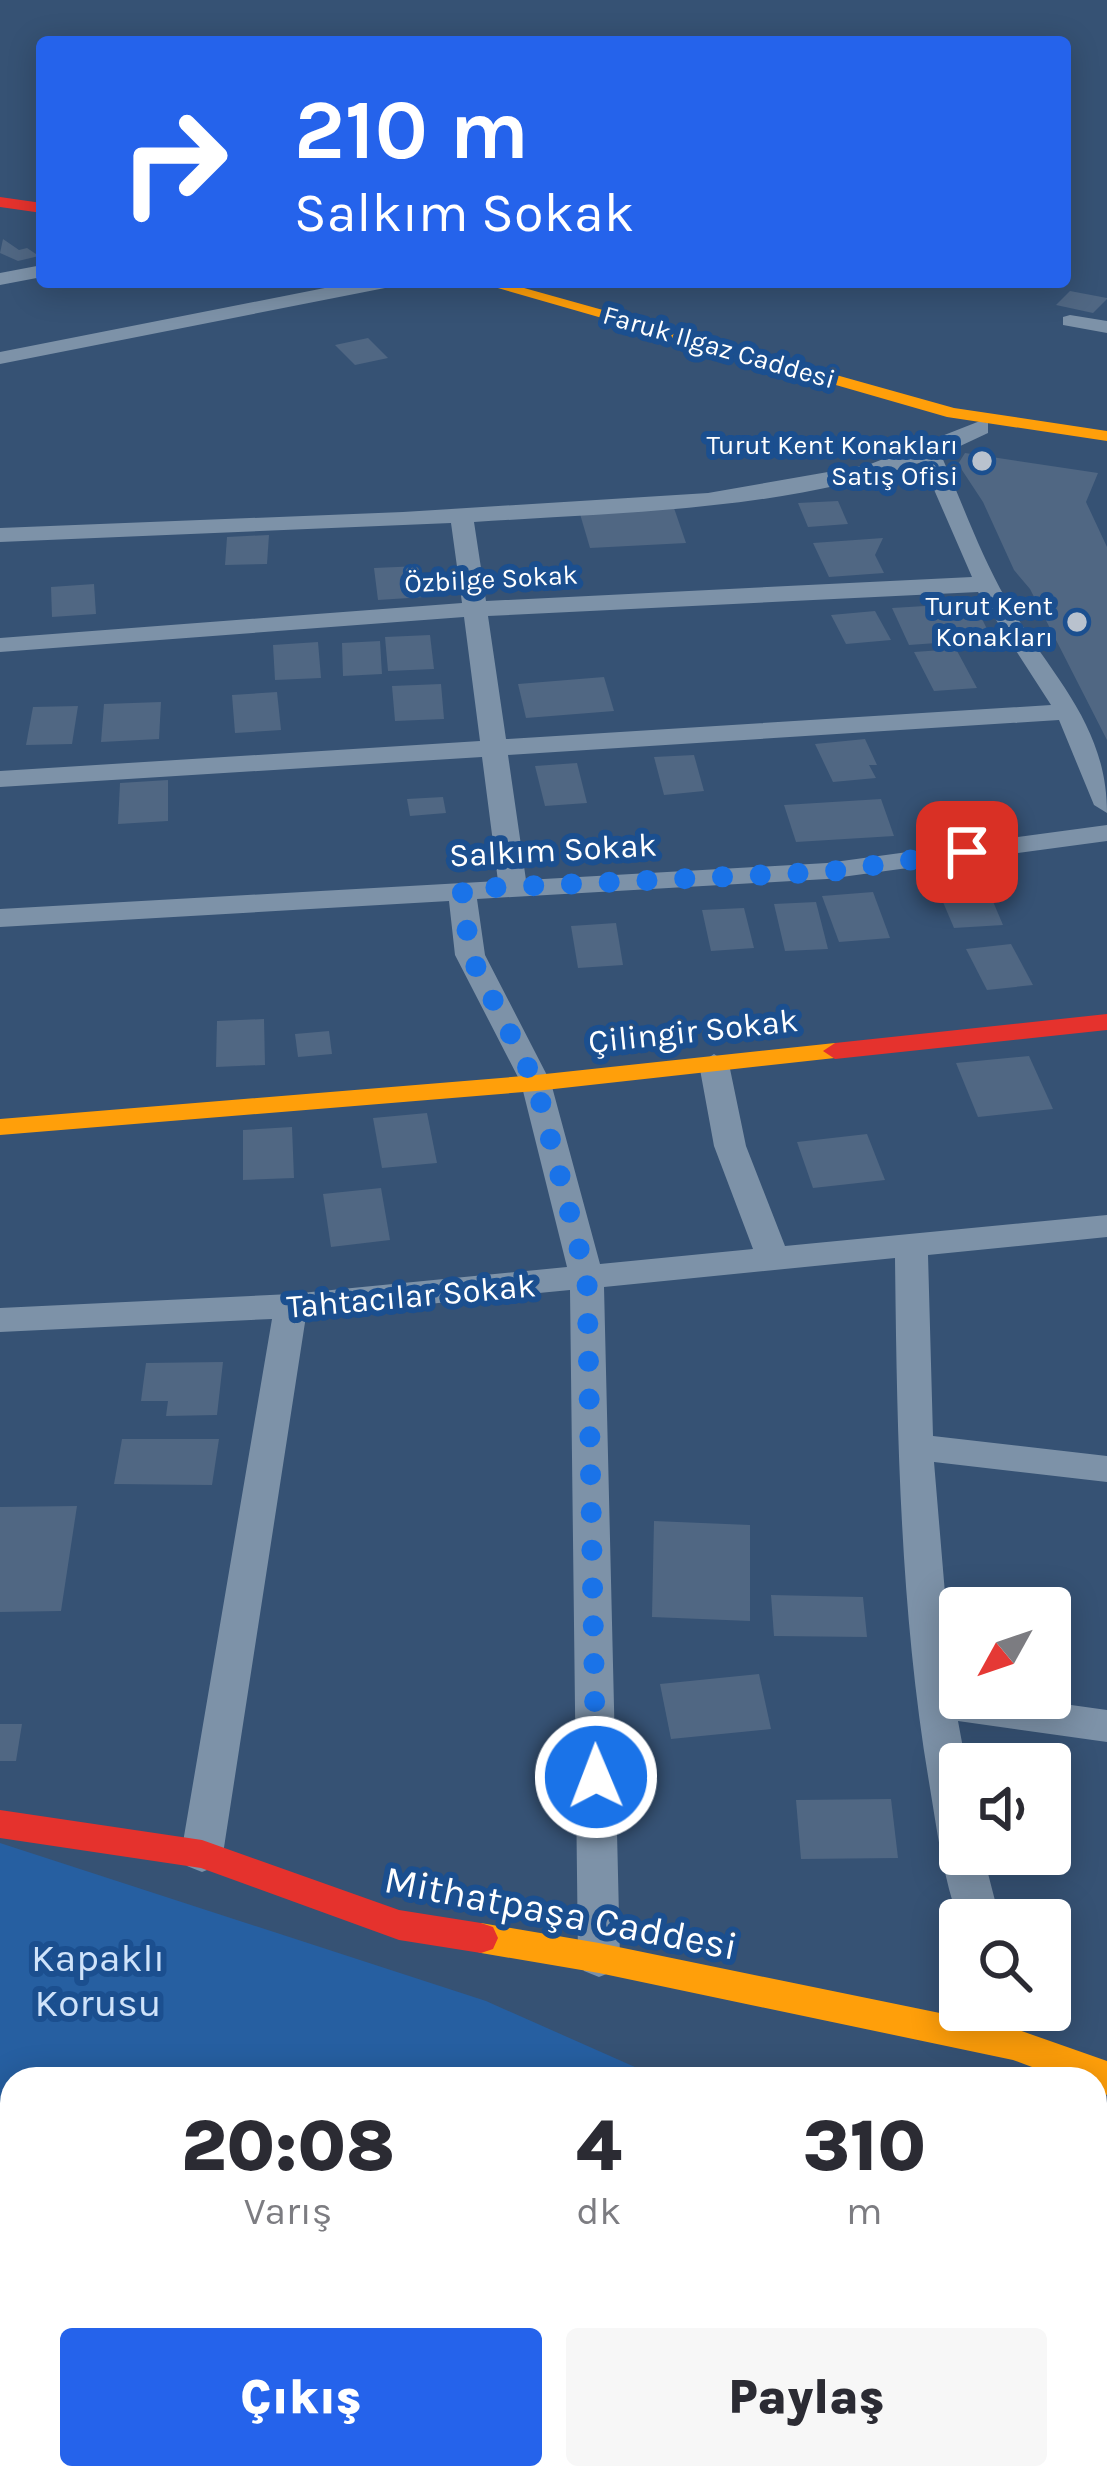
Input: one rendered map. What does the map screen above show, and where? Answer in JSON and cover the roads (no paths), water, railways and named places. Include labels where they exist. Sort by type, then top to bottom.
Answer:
[{"type":"street","points":[[0,202],[36,207]]},
{"type":"street","points":[[0,279],[36,272]]},
{"type":"street","points":[[0,358],[355,288]]},
{"type":"street","name":"Faruk Ilgaz Caddesi","points":[[506,288],[952,413],[1107,436]]},
{"type":"street","points":[[1070,321],[1107,327]]},
{"type":"street","name":"Faruk Ilgaz Caddesi","points":[[952,413],[980,428],[1107,452]]},
{"type":"street","points":[[0,535],[461,516],[723,499],[835,482],[930,455],[980,428]]},
{"type":"street","points":[[930,455],[986,584],[1068,712],[1107,805]]},
{"type":"street","points":[[461,516],[513,889]]},
{"type":"street","name":"Özbilge Sokak","points":[[0,644],[474,609],[986,584]]},
{"type":"street","points":[[0,779],[1068,712]]},
{"type":"street","name":"Salkım Sokak","points":[[0,918],[827,872],[1107,833]]},
{"type":"street","points":[[462,889],[470,955],[536,1084],[587,1279],[599,1958]]},
{"type":"street","name":"Çilingir Sokak","points":[[0,1126],[536,1084],[1107,1022]]},
{"type":"street","points":[[714,1064],[730,1146],[773,1258]]},
{"type":"street","name":"Tahtacılar Sokak","points":[[0,1320],[291,1306],[1107,1226]]},
{"type":"street","points":[[911,1242],[915,1447],[942,1743]]},
{"type":"street","points":[[202,1855],[291,1306]]},
{"type":"street","points":[[915,1447],[1107,1469]]},
{"type":"street","points":[[935,1702],[1107,1726]]},
{"type":"street","name":"Mithatpaşa Caddesi","points":[[0,1824],[202,1855],[399,1925],[939,2015]]},
{"type":"street","name":"Mithatpaşa Caddesi","points":[[1017,2031],[1086,2067]]},
{"type":"place","name":"Turut Kent Konakları Satış Ofisi","points":[[982,461]]},
{"type":"place","name":"Turut Kent Konakları","points":[[1077,622]]},
{"type":"park label","name":"Kapaklı Korusu","points":[[98,1980]]}]
